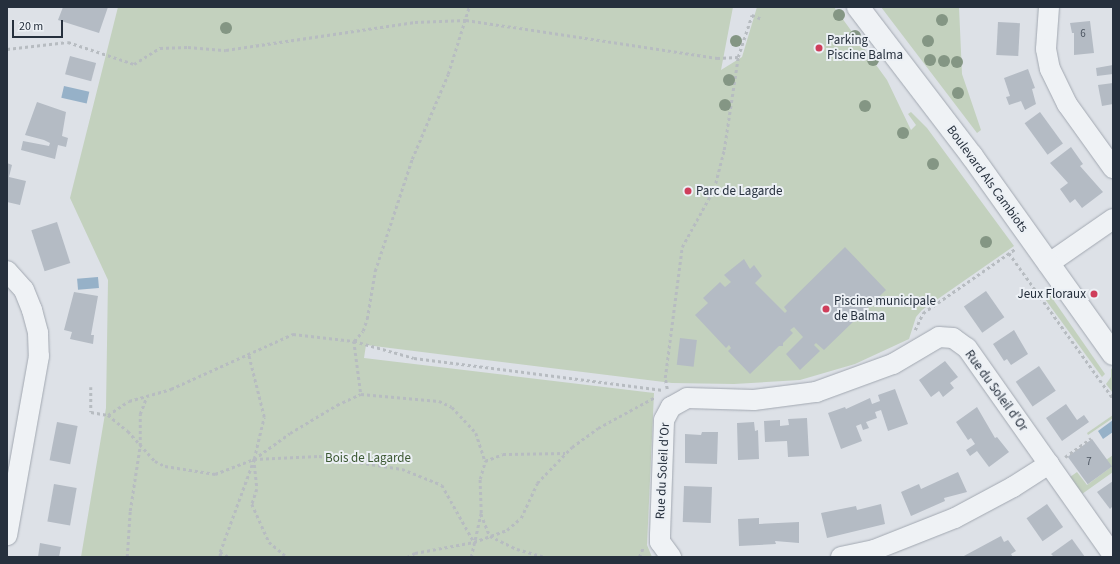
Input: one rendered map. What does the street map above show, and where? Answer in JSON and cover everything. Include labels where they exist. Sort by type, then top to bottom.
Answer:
[{"type":"street","name":"Boulevard Als Cambiots","points":[[858,7],[972,156],[1113,354]]},
{"type":"street","points":[[1049,7],[1046,49],[1050,69],[1067,104],[1113,168]]},
{"type":"street","points":[[1048,264],[1113,218]]},
{"type":"street","points":[[7,271],[24,290],[32,310],[38,333],[39,356],[7,535]]},
{"type":"street","name":"Rue du Soleil d'Or","points":[[671,557],[660,542],[664,420],[670,398],[754,400],[816,392],[854,380],[914,352],[939,337],[953,338],[967,348],[1113,555]]},
{"type":"street","points":[[841,557],[874,550],[955,518],[1013,487],[1049,464]]},
{"type":"path","points":[[354,340],[363,331],[368,319],[375,271],[412,159],[448,74],[469,7]]},
{"type":"path","points":[[670,398],[665,378],[682,247],[714,189],[724,150],[738,57],[752,15],[762,19]]},
{"type":"path","points":[[7,50],[68,42],[134,64],[160,48],[188,47],[226,50],[415,22],[466,20],[717,58],[738,57]]},
{"type":"path","points":[[914,352],[912,337],[924,313],[1021,246]]},
{"type":"path","points":[[1009,253],[1113,398]]},
{"type":"path","points":[[108,415],[129,401],[146,398],[293,334],[354,340],[414,358],[670,398]]},
{"type":"path","points":[[354,340],[361,394]]},
{"type":"path","points":[[220,557],[220,552],[254,459],[264,418],[248,353]]},
{"type":"path","points":[[91,387],[92,412],[108,415],[128,431],[140,446],[165,466],[216,474],[254,459],[304,425],[361,394],[439,401],[452,407],[476,432],[485,461],[480,479],[481,513],[470,557]]},
{"type":"path","points":[[127,557],[130,511],[140,446],[140,414],[146,398]]},
{"type":"path","points":[[407,557],[415,553],[474,542],[507,530],[521,518],[537,483],[566,453],[598,428],[670,398]]},
{"type":"path","points":[[1068,462],[1066,455],[1090,438]]},
{"type":"path","points":[[485,461],[504,454],[566,453]]},
{"type":"path","points":[[254,459],[319,456],[402,469],[442,485],[474,542]]},
{"type":"path","points":[[254,459],[257,489],[252,504],[254,511],[269,542],[287,557]]},
{"type":"path","points":[[481,513],[490,536],[517,549],[544,557]]},
{"type":"path","points":[[220,552],[229,557]]},
{"type":"green space","name":"Bois de Lagarde","points":[[118,7],[733,7],[721,70],[742,57],[757,7],[834,7],[887,80],[911,130],[916,125],[908,114],[911,112],[927,128],[1014,246],[922,310],[916,317],[909,339],[855,364],[800,380],[734,384],[672,383],[366,345],[364,358],[654,393],[647,545],[652,557],[81,557],[106,408],[108,280],[70,198]]},
{"type":"green space","points":[[881,7],[959,7],[962,74],[981,130],[977,133]]},
{"type":"green space","points":[[1050,295],[1105,374],[1102,377],[1045,299]]},
{"type":"green space","points":[[1111,368],[1113,371],[1113,393],[1106,384],[1111,377]]},
{"type":"green space","points":[[1113,415],[1113,418],[1088,435],[1087,433]]},
{"type":"green space","points":[[1113,455],[1113,472],[1082,494],[1070,477],[1077,472],[1087,485],[1111,467],[1106,460]]},
{"type":"water","points":[[64,86],[89,92],[87,104],[61,98]]},
{"type":"water","points":[[98,277],[99,288],[78,290],[77,279]]},
{"type":"water","points":[[1113,420],[1113,432],[1103,439],[1098,431]]},
{"type":"building","points":[[63,7],[108,7],[99,33],[58,20]]},
{"type":"building","points":[[1090,21],[1094,53],[1074,55],[1074,33],[1072,33],[1070,23]]},
{"type":"building","points":[[998,22],[1020,23],[1018,56],[996,55]]},
{"type":"building","points":[[70,56],[96,63],[91,81],[65,74]]},
{"type":"building","points":[[1113,65],[1113,74],[1097,76],[1096,68]]},
{"type":"building","points":[[1028,69],[1035,88],[1032,89],[1036,104],[1025,110],[1021,101],[1009,105],[1006,97],[1010,96],[1004,78]]},
{"type":"building","points":[[1113,83],[1113,104],[1102,106],[1098,85]]},
{"type":"building","points":[[37,102],[66,112],[62,136],[68,138],[66,147],[58,145],[55,159],[21,150],[23,141],[49,146],[50,143],[25,135]]},
{"type":"building","points":[[1040,112],[1063,144],[1048,155],[1025,123]]},
{"type":"building","points":[[1071,147],[1083,164],[1080,166],[1103,192],[1082,208],[1075,199],[1070,203],[1060,189],[1068,183],[1050,163]]},
{"type":"building","points":[[7,163],[12,165],[9,177],[26,181],[20,205],[7,202]]},
{"type":"building","points":[[57,222],[70,263],[45,271],[31,230]]},
{"type":"building","name":"Piscine municipale de Balma","points":[[845,247],[886,290],[824,350],[816,343],[814,345],[820,351],[800,370],[786,354],[803,337],[794,327],[790,330],[793,333],[783,343],[783,346],[779,346],[750,374],[728,351],[731,348],[729,345],[726,348],[695,315],[708,303],[703,298],[720,282],[725,287],[731,282],[724,275],[744,259],[750,269],[754,265],[762,276],[755,283],[785,313],[787,311],[784,307]]},
{"type":"building","points":[[986,291],[1004,317],[982,333],[964,306]]},
{"type":"building","points":[[74,292],[98,296],[91,335],[94,335],[93,344],[70,339],[72,332],[64,330]]},
{"type":"building","points":[[1014,330],[1028,354],[1011,365],[1007,359],[1004,361],[993,344]]},
{"type":"building","points":[[680,338],[697,340],[694,367],[677,365]]},
{"type":"building","points":[[945,361],[958,377],[950,383],[954,388],[943,397],[939,391],[931,397],[919,380]]},
{"type":"building","points":[[1039,366],[1056,391],[1033,407],[1016,382]]},
{"type":"building","points":[[895,389],[908,424],[888,431],[881,410],[875,412],[877,418],[866,422],[869,428],[863,430],[861,424],[856,426],[862,441],[841,449],[828,413],[845,407],[846,409],[870,398],[872,404],[880,401],[878,395]]},
{"type":"building","points":[[1066,404],[1077,420],[1084,415],[1089,422],[1062,441],[1046,418]]},
{"type":"building","points":[[977,407],[995,438],[997,437],[1009,452],[989,467],[977,451],[970,456],[966,450],[975,444],[971,438],[968,440],[956,422]]},
{"type":"building","points":[[807,418],[809,456],[788,457],[787,441],[765,442],[764,421],[780,420],[780,426],[789,425],[788,419]]},
{"type":"building","points":[[57,422],[78,426],[70,464],[50,460]]},
{"type":"building","points":[[754,422],[755,431],[758,430],[759,459],[738,460],[737,423]]},
{"type":"building","points":[[702,432],[718,432],[717,464],[685,463],[685,434],[701,435]]},
{"type":"building","points":[[1092,439],[1112,467],[1088,484],[1068,457]]},
{"type":"building","points":[[958,472],[967,492],[944,498],[945,501],[911,516],[901,492],[919,484],[921,489]]},
{"type":"building","points":[[1113,481],[1113,506],[1110,509],[1097,492]]},
{"type":"building","points":[[54,484],[77,488],[70,525],[47,521]]},
{"type":"building","points":[[684,486],[712,487],[711,523],[683,522]]},
{"type":"building","points":[[881,504],[885,524],[827,538],[821,513],[856,506],[857,510]]},
{"type":"building","points":[[1047,504],[1063,527],[1043,541],[1027,518]]},
{"type":"building","points":[[759,518],[759,524],[799,522],[799,543],[775,541],[776,544],[739,546],[738,519]]},
{"type":"building","points":[[1001,536],[1004,542],[1008,540],[1016,551],[1011,554],[1013,557],[962,557]]},
{"type":"building","points":[[1072,539],[1085,557],[1054,557],[1051,554]]},
{"type":"building","points":[[40,543],[61,547],[59,557],[38,557]]},
{"type":"place","name":"Parking Piscine Balma","points":[[819,48]]},
{"type":"place","name":"Parc de Lagarde","points":[[688,191]]},
{"type":"place","name":"Jeux Floraux","points":[[1094,294]]},
{"type":"place","name":"Piscine municipale de Balma","points":[[826,309]]}]
